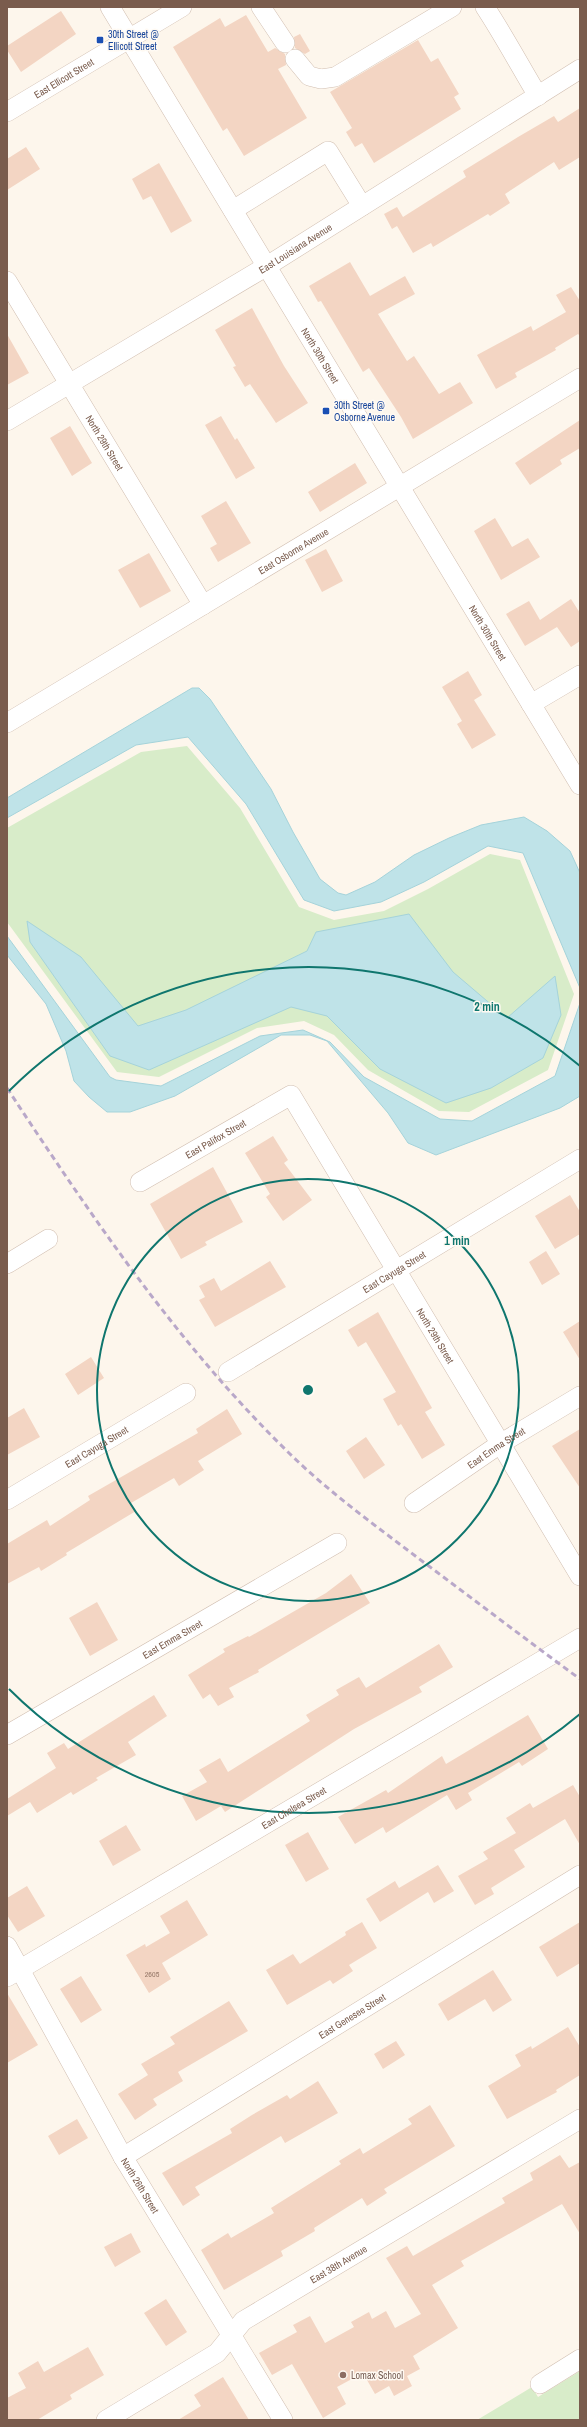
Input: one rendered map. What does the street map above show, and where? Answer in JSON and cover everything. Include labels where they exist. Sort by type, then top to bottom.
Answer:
[{"type":"street","name":"North 30th Street","points":[[110,7],[580,785]]},
{"type":"street","name":"East Ellicott Street","points":[[7,112],[182,7]]},
{"type":"street","points":[[261,7],[285,42]]},
{"type":"street","points":[[295,59],[310,76],[321,78],[335,77],[452,7]]},
{"type":"street","points":[[485,7],[509,43],[515,58],[538,96]]},
{"type":"street","name":"East Louisiana Avenue","points":[[7,421],[266,266],[580,69]]},
{"type":"street","points":[[233,210],[328,151],[362,206]]},
{"type":"street","name":"North 29th Street","points":[[7,281],[203,605]]},
{"type":"street","name":"East Osborne Avenue","points":[[7,723],[580,378]]},
{"type":"street","points":[[531,704],[580,675]]},
{"type":"street","name":"North 29th Street","points":[[291,1095],[580,1576]]},
{"type":"street","name":"East Palifox Street","points":[[140,1182],[291,1095]]},
{"type":"street","name":"East Cayuga Street","points":[[228,1372],[580,1159]]},
{"type":"street","points":[[7,1264],[48,1239]]},
{"type":"street","name":"East Cayuga Street","points":[[7,1500],[186,1393]]},
{"type":"street","name":"East Emma Street","points":[[414,1503],[500,1444],[580,1396]]},
{"type":"street","name":"East Emma Street","points":[[7,1735],[337,1543]]},
{"type":"street","name":"East Chelsea Street","points":[[14,1973],[580,1638]]},
{"type":"street","name":"East Genesee Street","points":[[123,2157],[580,1875]]},
{"type":"street","name":"North 26th Street","points":[[7,1946],[14,1973],[123,2157],[284,2420]]},
{"type":"street","name":"East 38th Avenue","points":[[106,2420],[217,2353],[244,2321],[580,2119]]},
{"type":"street","points":[[540,2384],[580,2359]]},
{"type":"green space","points":[[187,746],[240,808],[299,907],[334,920],[384,911],[428,889],[490,854],[520,860],[574,994],[548,1070],[469,1112],[439,1111],[368,1070],[334,1035],[304,1021],[257,1028],[159,1077],[117,1072],[7,922],[7,828],[141,752]]},
{"type":"green space","points":[[580,2371],[580,2420],[477,2420],[532,2387],[538,2397]]},
{"type":"water","points":[[192,688],[199,688],[210,699],[271,789],[293,832],[320,879],[338,893],[346,895],[375,882],[414,855],[449,838],[481,825],[524,817],[547,831],[570,851],[580,873],[580,988],[523,853],[488,846],[424,882],[381,902],[334,911],[304,900],[246,804],[188,737],[136,745],[7,818],[7,798]]},
{"type":"water","points":[[409,914],[453,972],[507,1018],[555,976],[561,1015],[543,1058],[491,1088],[446,1103],[380,1069],[327,1016],[291,1007],[149,1070],[110,1056],[30,942],[27,921],[81,957],[138,1026],[186,1010],[307,951],[316,932]]},
{"type":"water","points":[[7,936],[110,1077],[116,1080],[161,1086],[260,1036],[303,1030],[330,1042],[364,1077],[440,1119],[472,1121],[555,1076],[580,1003],[580,1096],[560,1108],[436,1155],[408,1143],[388,1113],[327,1041],[310,1035],[281,1035],[175,1096],[130,1112],[107,1112],[89,1097],[74,1081],[66,1051],[46,1004],[7,955]]},
{"type":"building","points":[[61,11],[76,34],[21,72],[7,50],[7,46]]},
{"type":"building","points":[[246,15],[268,52],[275,48],[285,54],[286,65],[278,69],[307,118],[244,156],[227,128],[223,131],[173,47],[220,18],[225,27]]},
{"type":"building","points":[[300,34],[310,51],[305,54],[295,48],[294,37]]},
{"type":"building","points":[[418,40],[431,62],[438,58],[459,94],[454,97],[461,109],[374,163],[362,143],[355,147],[346,132],[352,128],[330,92]]},
{"type":"building","points":[[580,108],[580,157],[559,170],[554,162],[505,194],[510,203],[490,216],[488,214],[433,247],[431,243],[413,253],[397,226],[392,229],[384,214],[397,207],[403,217],[466,177],[463,171],[518,137],[554,116],[558,122]]},
{"type":"building","points":[[26,147],[40,169],[7,190],[7,159]]},
{"type":"building","points":[[159,163],[192,221],[171,233],[151,196],[143,200],[132,179]]},
{"type":"building","points":[[350,262],[370,296],[405,276],[415,294],[378,314],[407,361],[414,356],[439,394],[460,382],[473,403],[413,439],[401,417],[369,368],[363,372],[321,301],[318,302],[309,286]]},
{"type":"building","points":[[571,287],[580,301],[580,336],[578,334],[555,348],[556,350],[515,373],[517,377],[496,389],[477,355],[531,326],[533,331],[566,312],[556,295]]},
{"type":"building","points":[[252,308],[284,366],[308,403],[276,423],[250,384],[245,387],[233,367],[236,366],[215,330]]},
{"type":"building","points":[[7,334],[29,373],[7,385]]},
{"type":"building","points":[[221,416],[235,440],[237,438],[255,468],[236,479],[205,425]]},
{"type":"building","points":[[580,420],[580,448],[560,460],[562,464],[530,485],[515,463]]},
{"type":"building","points":[[70,426],[92,463],[72,476],[50,438]]},
{"type":"building","points":[[355,463],[367,483],[320,512],[308,492]]},
{"type":"building","points":[[226,501],[251,543],[218,562],[210,548],[217,544],[201,516]]},
{"type":"building","points":[[495,518],[512,547],[528,538],[540,557],[501,580],[474,531]]},
{"type":"building","points":[[326,549],[343,581],[322,592],[305,560]]},
{"type":"building","points":[[149,553],[171,591],[140,608],[118,570]]},
{"type":"building","points":[[571,599],[580,613],[580,641],[571,647],[557,627],[525,646],[506,614],[529,601],[540,620]]},
{"type":"building","points":[[468,671],[482,695],[474,700],[496,735],[472,749],[457,724],[462,721],[442,687]]},
{"type":"building","points":[[273,1136],[288,1160],[284,1163],[312,1200],[283,1221],[266,1197],[270,1194],[245,1153]]},
{"type":"building","points":[[213,1167],[243,1222],[205,1242],[207,1245],[181,1259],[150,1204]]},
{"type":"building","points":[[570,1195],[580,1212],[580,1234],[555,1249],[535,1216]]},
{"type":"building","points":[[546,1251],[560,1274],[542,1285],[529,1262]]},
{"type":"building","points":[[270,1261],[286,1287],[215,1327],[199,1300],[205,1297],[199,1286],[214,1278],[221,1291]]},
{"type":"building","points":[[378,1312],[432,1408],[425,1412],[445,1445],[422,1459],[401,1424],[398,1426],[383,1399],[396,1392],[366,1342],[358,1347],[348,1330]]},
{"type":"building","points":[[580,1321],[580,1360],[563,1332]]},
{"type":"building","points":[[91,1357],[104,1378],[78,1395],[65,1374]]},
{"type":"building","points":[[24,1408],[40,1437],[7,1455],[7,1418]]},
{"type":"building","points":[[227,1409],[242,1434],[198,1461],[204,1470],[179,1486],[174,1478],[131,1503],[136,1511],[66,1553],[67,1555],[41,1571],[39,1567],[7,1584],[7,1544],[47,1520],[50,1526],[90,1500],[88,1496],[198,1433],[196,1429]]},
{"type":"building","points":[[580,1429],[580,1488],[552,1446]]},
{"type":"building","points":[[366,1437],[385,1465],[364,1479],[346,1451]]},
{"type":"building","points":[[351,1574],[370,1603],[258,1670],[259,1672],[229,1688],[234,1697],[218,1706],[210,1694],[203,1699],[188,1675],[225,1652],[223,1649],[248,1636],[249,1637],[326,1593]]},
{"type":"building","points":[[97,1602],[118,1640],[90,1656],[69,1618]]},
{"type":"building","points":[[439,1644],[453,1667],[419,1687],[422,1692],[354,1729],[225,1812],[221,1806],[196,1821],[182,1796],[207,1782],[199,1770],[220,1758],[228,1772],[310,1721],[306,1715],[339,1695],[336,1690],[359,1677],[366,1688]]},
{"type":"building","points":[[154,1695],[167,1716],[128,1742],[136,1755],[96,1778],[98,1780],[73,1795],[71,1792],[37,1813],[30,1802],[7,1816],[7,1799],[56,1768],[47,1753],[64,1743],[68,1749]]},
{"type":"building","points":[[528,1715],[548,1749],[522,1766],[519,1762],[468,1793],[472,1800],[456,1810],[447,1795],[386,1833],[383,1827],[355,1844],[338,1817],[386,1790],[388,1793],[442,1756],[446,1764]]},
{"type":"building","points":[[573,1785],[580,1797],[580,1845],[565,1819],[514,1850],[525,1867],[491,1888],[494,1894],[475,1905],[458,1876],[488,1859],[483,1852],[516,1833],[506,1818],[530,1803],[533,1808]]},
{"type":"building","points":[[126,1825],[141,1850],[113,1866],[99,1841]]},
{"type":"building","points":[[308,1832],[329,1869],[306,1882],[285,1845]]},
{"type":"building","points":[[438,1865],[454,1891],[434,1903],[428,1892],[380,1922],[366,1899],[395,1881],[399,1888]]},
{"type":"building","points":[[27,1886],[45,1916],[18,1932],[7,1915],[7,1898]]},
{"type":"building","points":[[187,1900],[208,1935],[162,1963],[171,1979],[149,1993],[126,1955],[145,1944],[146,1947],[170,1933],[160,1916]]},
{"type":"building","points":[[362,1922],[377,1948],[349,1965],[353,1971],[333,1984],[330,1980],[287,2005],[266,1970],[293,1954],[300,1964],[346,1935],[345,1932]]},
{"type":"building","points":[[580,1922],[580,1963],[557,1977],[539,1947]]},
{"type":"building","points":[[493,1970],[512,2000],[493,2012],[485,1999],[448,2021],[438,2004]]},
{"type":"building","points":[[81,1976],[102,2010],[81,2023],[60,1989]]},
{"type":"building","points":[[7,1993],[38,2045],[7,2063]]},
{"type":"building","points":[[229,2001],[248,2031],[178,2072],[183,2081],[153,2099],[157,2105],[135,2120],[118,2094],[148,2075],[141,2064],[175,2044],[170,2037]]},
{"type":"building","points":[[568,2027],[580,2047],[580,2075],[556,2090],[557,2092],[507,2119],[488,2086],[521,2066],[515,2055],[531,2046],[532,2049]]},
{"type":"building","points":[[396,2041],[405,2055],[383,2069],[374,2054]]},
{"type":"building","points":[[318,2081],[338,2113],[285,2143],[281,2136],[195,2187],[200,2195],[183,2206],[162,2173],[232,2133],[230,2129],[252,2115],[287,2095],[290,2099]]},
{"type":"building","points":[[430,2105],[455,2146],[384,2189],[387,2193],[367,2206],[362,2198],[314,2228],[315,2231],[281,2251],[283,2256],[224,2290],[201,2250],[228,2233],[231,2238],[274,2213],[271,2208],[341,2164],[339,2161],[360,2148],[363,2154],[412,2124],[408,2119]]},
{"type":"building","points":[[77,2119],[88,2138],[59,2155],[48,2136]]},
{"type":"building","points":[[560,2155],[569,2168],[580,2162],[580,2234],[562,2204],[461,2261],[464,2266],[432,2285],[458,2328],[413,2356],[420,2369],[407,2376],[412,2386],[394,2396],[389,2386],[375,2394],[363,2373],[337,2387],[346,2404],[323,2418],[292,2364],[272,2375],[259,2353],[297,2332],[293,2325],[310,2316],[325,2343],[354,2327],[351,2322],[369,2312],[372,2319],[386,2311],[395,2328],[421,2314],[386,2258],[407,2246],[413,2256],[505,2203],[502,2198],[533,2180],[530,2173]]},
{"type":"building","points":[[131,2233],[141,2252],[115,2267],[104,2247]]},
{"type":"building","points":[[166,2299],[187,2332],[166,2346],[144,2313]]},
{"type":"building","points":[[88,2347],[104,2375],[70,2395],[72,2399],[37,2420],[7,2420],[7,2398],[26,2388],[18,2373],[38,2361],[44,2372]]},
{"type":"building","points":[[223,2377],[249,2420],[178,2420],[201,2406],[194,2395]]},
{"type":"railway","points":[[7,1088],[104,1232],[138,1278],[210,1369],[249,1412],[290,1454],[339,1497],[580,1679]]},
{"type":"place","name":"30th Street @ Ellicott Street","points":[[100,40]]},
{"type":"place","name":"30th Street @ Osborne Avenue","points":[[326,411]]},
{"type":"place","name":"Lomax School","points":[[343,2375]]}]
